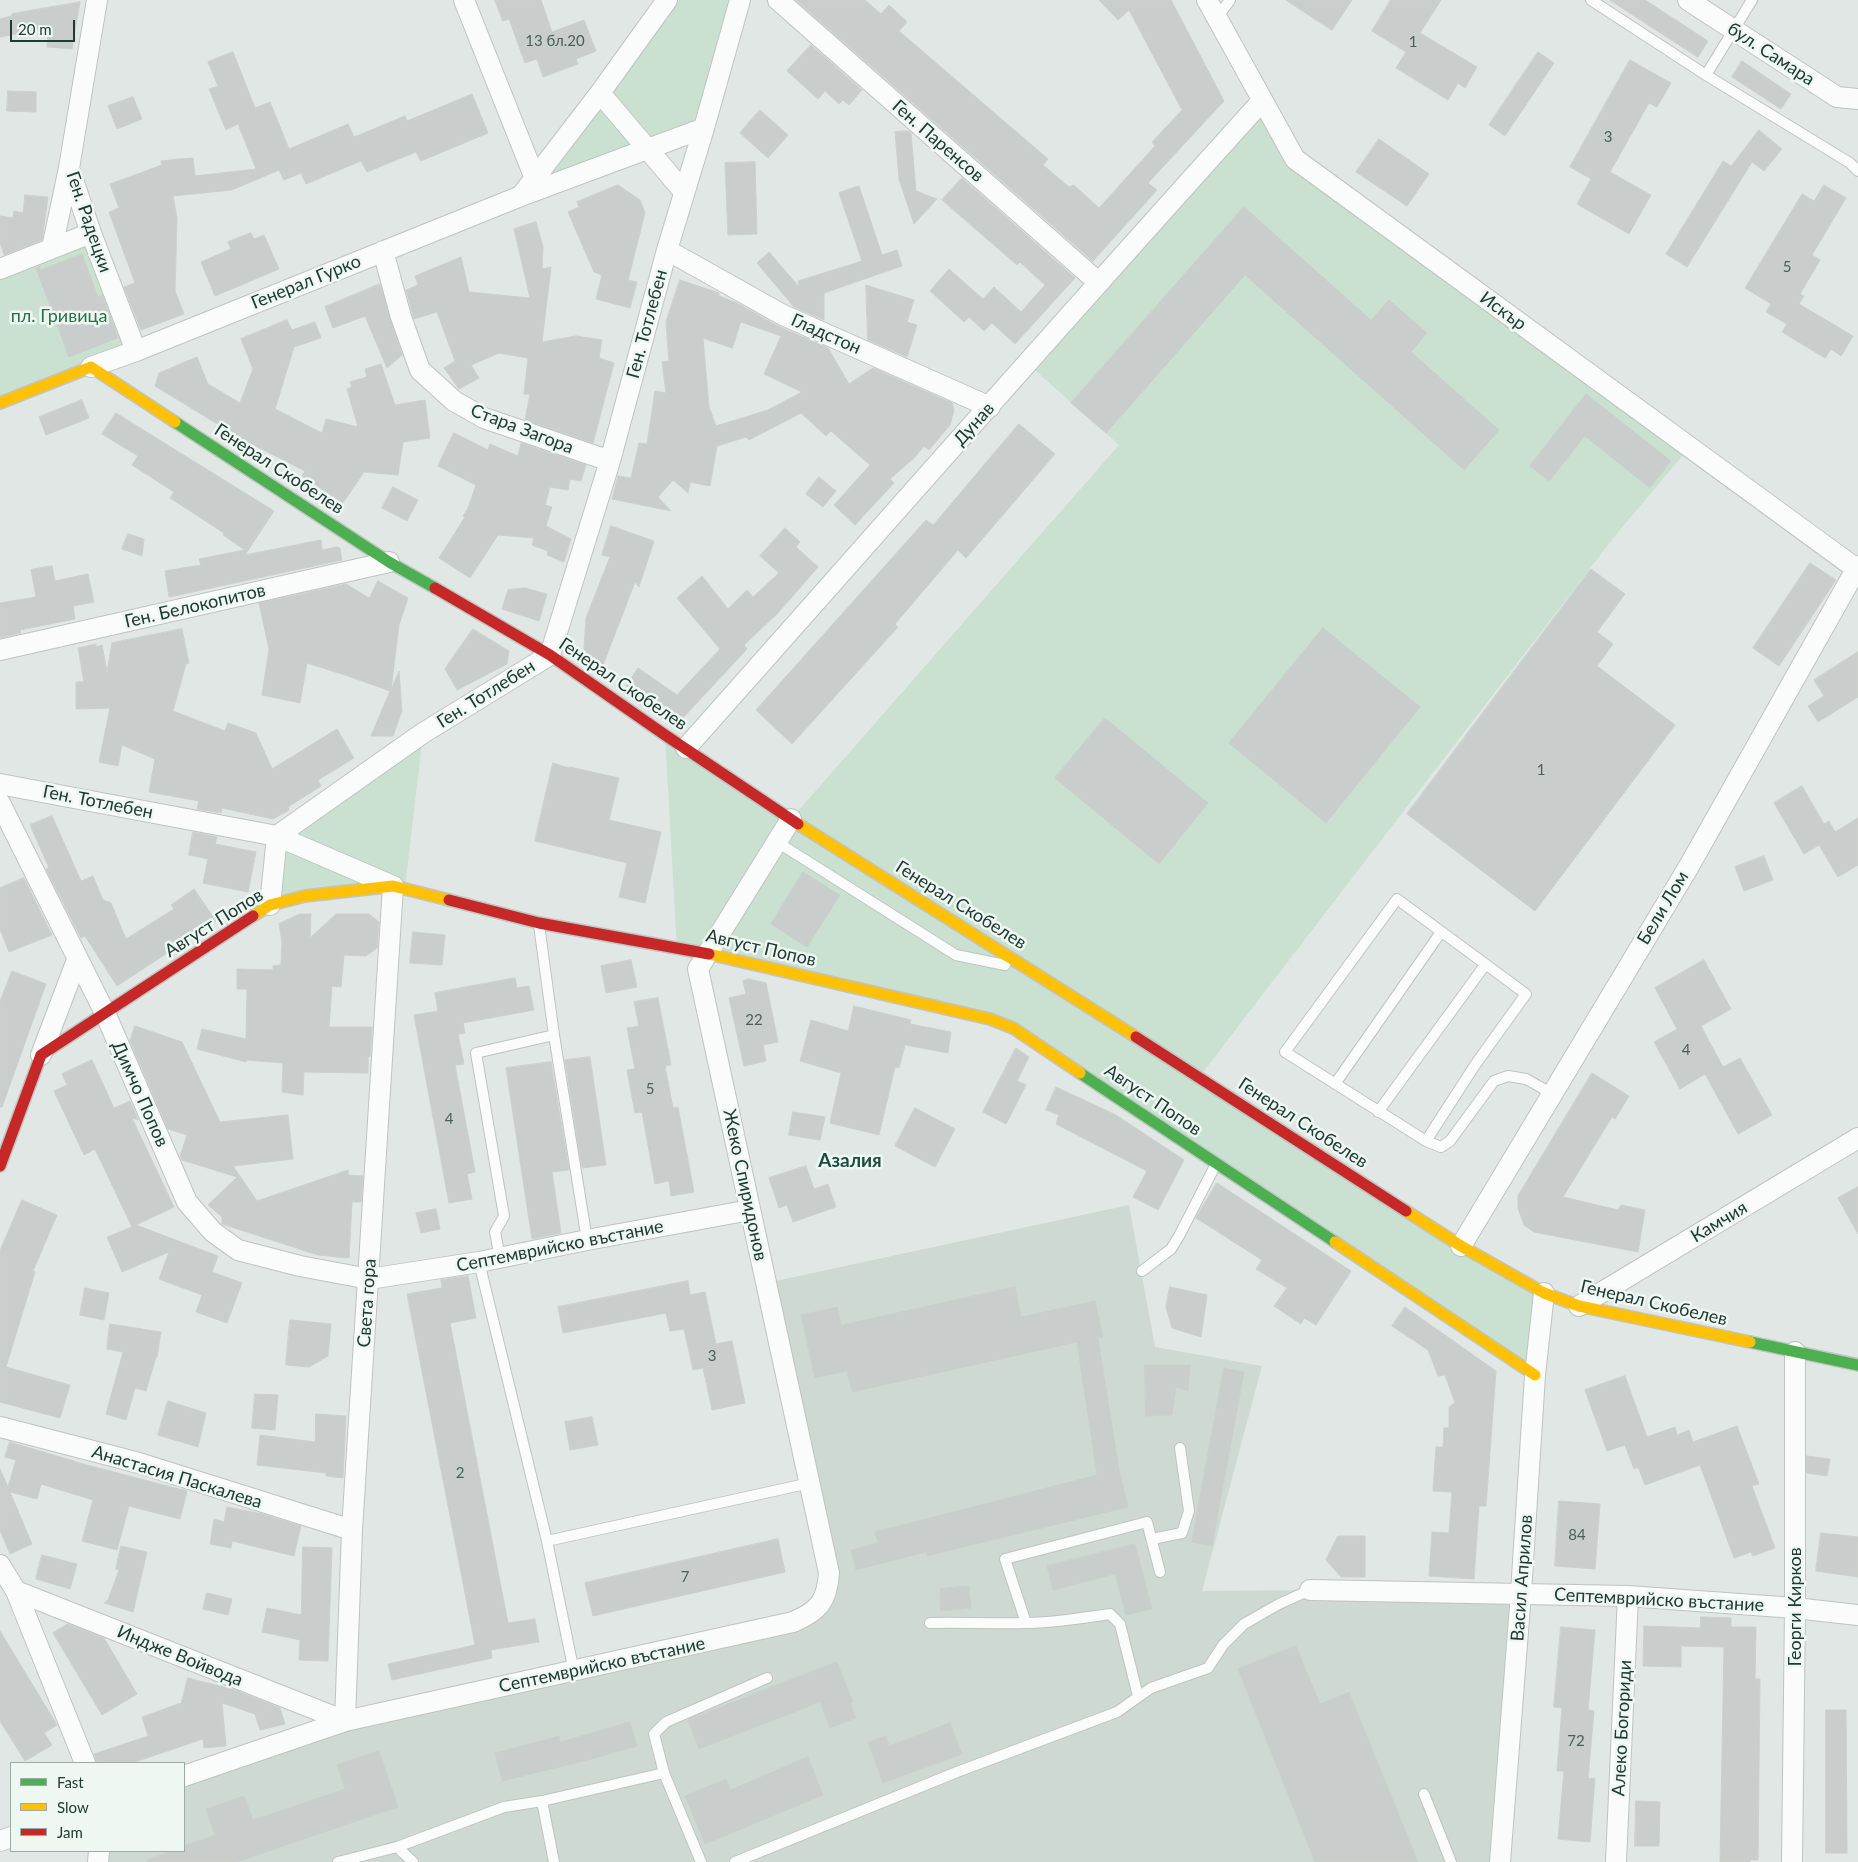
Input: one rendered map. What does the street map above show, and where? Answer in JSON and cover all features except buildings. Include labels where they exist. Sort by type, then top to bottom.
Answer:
[{"type":"street","name":"Ген. Радецки","points":[[97,0],[68,168],[136,351]]},
{"type":"street","points":[[464,0],[534,176]]},
{"type":"street","points":[[521,196],[534,176],[600,93],[667,0]]},
{"type":"street","name":"Ген. Тотлебен","points":[[0,784],[277,836],[423,733],[550,655],[610,461],[666,250],[704,128],[740,0]]},
{"type":"street","name":"Ген. Паренсов","points":[[778,0],[1098,282]]},
{"type":"street","name":"Искър","points":[[1207,0],[1295,159],[1858,569]]},
{"type":"street","name":"бул. Самара","points":[[1688,0],[1837,96],[1858,99]]},
{"type":"street","points":[[600,93],[684,192]]},
{"type":"street","name":"Дунав","points":[[686,748],[1098,282],[1262,101]]},
{"type":"street","name":"Генерал Гурко","points":[[91,367],[136,351],[521,196],[704,128]]},
{"type":"street","points":[[52,248],[68,168]]},
{"type":"street","points":[[0,269],[91,232]]},
{"type":"street","name":"Гладстон","points":[[666,250],[783,315],[990,406]]},
{"type":"street","name":"Стара Загора","points":[[383,251],[401,317],[420,370],[454,401],[484,418],[610,461]]},
{"type":"street","points":[[0,403],[91,367]]},
{"type":"street","name":"Генерал Скобелев","points":[[91,367],[389,562],[550,655],[791,819],[1200,1077],[1461,1246],[1544,1293],[1579,1306],[1858,1365]]},
{"type":"street","name":"Ген. Белокопитов","points":[[0,650],[389,562]]},
{"type":"street","name":"Бели Лом","points":[[1461,1246],[1551,1093],[1688,868],[1858,569]]},
{"type":"street","name":"Димчо Попов","points":[[0,803],[105,1013],[187,1202],[213,1232],[238,1250],[300,1266],[369,1279]]},
{"type":"street","name":"Жеко Спиридонов","points":[[791,819],[706,953],[698,969],[829,1573]]},
{"type":"street","points":[[270,906],[277,836],[394,886]]},
{"type":"street","name":"Август Попов","points":[[41,1054],[270,906],[306,896],[394,886],[539,923],[677,950],[706,953],[990,1019],[1013,1028],[1535,1375]]},
{"type":"street","name":"Света гора","points":[[345,1721],[352,1530],[394,886]]},
{"type":"street","points":[[0,1166],[77,960]]},
{"type":"street","name":"Камчия","points":[[1579,1306],[1858,1138]]},
{"type":"street","name":"Септемврийско въстание","points":[[369,1279],[479,1262],[750,1210]]},
{"type":"street","name":"Васил Априлов","points":[[1500,1862],[1521,1593],[1535,1375],[1544,1293]]},
{"type":"street","name":"Георги Кирков","points":[[1792,1862],[1795,1608],[1795,1352]]},
{"type":"street","name":"Анастасия Паскалева","points":[[0,1428],[140,1463],[352,1530]]},
{"type":"street","points":[[0,1565],[16,1591],[85,1762]]},
{"type":"street","name":"Септемврийско въстание","points":[[185,1776],[345,1721],[794,1622],[808,1616],[820,1605],[828,1591],[829,1573]]},
{"type":"street","name":"Септемврийско въстание","points":[[1310,1590],[1628,1596],[1795,1608],[1858,1615]]},
{"type":"street","name":"Индже Войвода","points":[[16,1591],[345,1721]]},
{"type":"street","name":"Алеко Богориди","points":[[1616,1861],[1628,1596]]},
{"type":"lane","points":[[1217,18],[1230,0]]},
{"type":"lane","points":[[1591,0],[1706,75],[1850,163],[1858,171]]},
{"type":"lane","points":[[1706,75],[1752,0]]},
{"type":"lane","points":[[777,842],[956,955],[1028,969]]},
{"type":"lane","points":[[1426,1141],[1475,1065],[1526,994],[1397,898],[1285,1052],[1378,1112],[1426,1141],[1441,1147],[1450,1141],[1494,1081],[1508,1076],[1526,1079],[1551,1093]]},
{"type":"lane","points":[[539,923],[554,1035],[587,1240]]},
{"type":"lane","points":[[1335,1084],[1441,932]]},
{"type":"lane","points":[[1378,1112],[1485,965]]},
{"type":"lane","points":[[500,1258],[495,1232],[504,1216],[476,1053],[554,1035]]},
{"type":"lane","points":[[1142,1271],[1171,1249],[1216,1163]]},
{"type":"lane","points":[[479,1262],[547,1541],[574,1672]]},
{"type":"lane","points":[[1152,1539],[1182,1533],[1189,1511],[1180,1448]]},
{"type":"lane","points":[[547,1541],[810,1483]]},
{"type":"lane","points":[[1026,1623],[1005,1559],[1147,1522],[1160,1572]]},
{"type":"lane","points":[[735,1862],[957,1772],[1117,1712],[1152,1688],[1208,1668],[1223,1645],[1244,1624],[1279,1604],[1310,1590]]},
{"type":"lane","points":[[930,1623],[1026,1623],[1064,1621],[1110,1614],[1120,1624],[1138,1696]]},
{"type":"lane","points":[[701,1862],[664,1774],[654,1734],[666,1722],[768,1678]]},
{"type":"lane","points":[[338,1862],[397,1847],[504,1808],[664,1774]]},
{"type":"lane","points":[[1424,1794],[1451,1862]]},
{"type":"lane","points":[[542,1801],[554,1862]]},
{"type":"lane","points":[[397,1847],[413,1862]]},
{"type":"shaded area","points":[[1129,1205],[1155,1347],[1262,1366],[1202,1591],[1310,1590],[1521,1593],[1500,1862],[98,1862],[99,1852],[185,1852],[185,1776],[345,1721],[793,1622],[828,1591],[766,1283]]},
{"type":"green space","points":[[667,0],[740,0],[704,128],[521,196]]},
{"type":"green space","points":[[1262,101],[1295,159],[1690,447],[1618,532],[1200,1076],[1544,1293],[1535,1375],[1013,1028],[677,949],[665,735],[791,819],[1119,445],[1028,364]]},
{"type":"green space","name":"пл. Гривица","points":[[91,233],[136,351],[0,403],[0,269]]},
{"type":"green space","points":[[423,733],[405,888],[270,905],[277,836]]},
{"type":"traffic: fast","points":[[175,422],[389,562],[435,588]]},
{"type":"traffic: fast","points":[[1080,1073],[1335,1242]]},
{"type":"traffic: fast","points":[[1750,1342],[1858,1365]]},
{"type":"traffic: slow","points":[[0,403],[91,367],[175,422]]},
{"type":"traffic: slow","points":[[798,824],[1136,1037]]},
{"type":"traffic: slow","points":[[253,916],[270,905],[305,896],[393,886],[449,900]]},
{"type":"traffic: slow","points":[[709,954],[990,1019],[1013,1028],[1080,1073]]},
{"type":"traffic: slow","points":[[1406,1211],[1461,1246],[1544,1293],[1579,1306],[1750,1342]]},
{"type":"traffic: slow","points":[[1335,1242],[1535,1375]]},
{"type":"traffic: jam","points":[[435,588],[550,655],[798,824]]},
{"type":"traffic: jam","points":[[449,900],[539,923],[709,954]]},
{"type":"traffic: jam","points":[[0,1166],[41,1055],[253,916]]},
{"type":"traffic: jam","points":[[1136,1037],[1406,1211]]},
{"type":"district","name":"Азалия","points":[[850,1161]]}]
